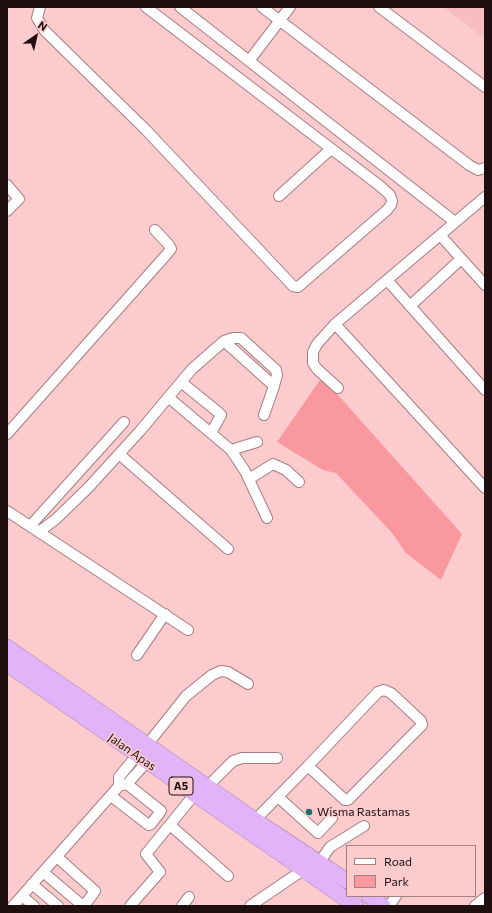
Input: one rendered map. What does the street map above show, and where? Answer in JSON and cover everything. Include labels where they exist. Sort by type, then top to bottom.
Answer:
[{"type":"highway","name":"Jalan Apas","points":[[7,647],[207,787],[346,880]]},
{"type":"highway","name":"Jalan Apas","points":[[7,664],[54,697],[149,746],[194,795],[303,870],[348,904]]},
{"type":"highway","points":[[33,665],[35,671],[56,686],[57,690],[54,697]]},
{"type":"highway","points":[[255,820],[254,830],[264,843]]},
{"type":"highway","points":[[370,897],[383,906]]},
{"type":"street","points":[[40,7],[37,18],[45,31],[146,130],[293,286],[298,287],[391,206],[392,201],[386,191],[146,7]]},
{"type":"street","points":[[180,7],[455,222]]},
{"type":"street","points":[[262,7],[469,165],[478,170],[485,168]]},
{"type":"street","points":[[249,61],[290,7]]},
{"type":"street","points":[[379,7],[485,87]]},
{"type":"street","points":[[279,196],[331,149]]},
{"type":"street","points":[[7,185],[19,199],[7,211]]},
{"type":"street","points":[[338,388],[317,369],[314,363],[313,357],[317,344],[335,324],[485,197]]},
{"type":"street","points":[[7,434],[168,254],[171,249],[170,245],[155,230]]},
{"type":"street","points":[[440,235],[485,285]]},
{"type":"street","points":[[410,306],[461,259]]},
{"type":"street","points":[[387,280],[485,390]]},
{"type":"street","points":[[335,324],[485,488]]},
{"type":"street","points":[[40,531],[62,514],[119,454],[192,369],[224,341],[233,338],[241,338],[276,370],[277,374],[274,386],[264,415]]},
{"type":"street","points":[[181,382],[218,412],[220,419],[211,433]]},
{"type":"street","points":[[168,398],[232,450],[240,461],[267,518]]},
{"type":"street","points":[[31,525],[124,422]]},
{"type":"street","points":[[232,450],[257,442]]},
{"type":"street","points":[[119,454],[228,549]]},
{"type":"street","points":[[249,479],[273,464],[286,470],[299,482]]},
{"type":"street","points":[[7,511],[31,525],[188,630]]},
{"type":"street","points":[[137,655],[165,614]]},
{"type":"street","points":[[13,906],[111,796],[123,785],[149,746],[186,696],[212,675],[221,671],[228,672],[248,684]]},
{"type":"street","points":[[255,820],[378,692],[384,690],[391,693],[421,721],[422,725],[348,800],[345,800],[308,766]]},
{"type":"street","points":[[207,787],[233,761],[242,758],[277,758]]},
{"type":"street","points":[[111,796],[146,823],[149,825],[151,824],[161,812],[123,785]]},
{"type":"street","points":[[130,906],[160,872],[146,854],[194,795]]},
{"type":"street","points":[[278,797],[318,833],[332,818]]},
{"type":"street","points":[[170,825],[228,876]]},
{"type":"street","points":[[319,863],[330,847],[364,826]]},
{"type":"street","points":[[43,872],[83,906],[95,891],[57,857]]},
{"type":"street","points":[[251,906],[303,870]]},
{"type":"street","points":[[32,884],[58,906]]},
{"type":"street","points":[[22,896],[34,906]]},
{"type":"street","points":[[182,906],[189,897]]},
{"type":"street","points":[[389,906],[395,897]]},
{"type":"street","points":[[475,906],[485,898]]},
{"type":"shaded area","points":[[443,7],[485,7],[485,39]]},
{"type":"green space","points":[[322,377],[462,534],[441,580],[406,553],[392,533],[336,473],[323,470],[277,442]]},
{"type":"place","name":"Wisma Rastamas","points":[[309,812]]}]
